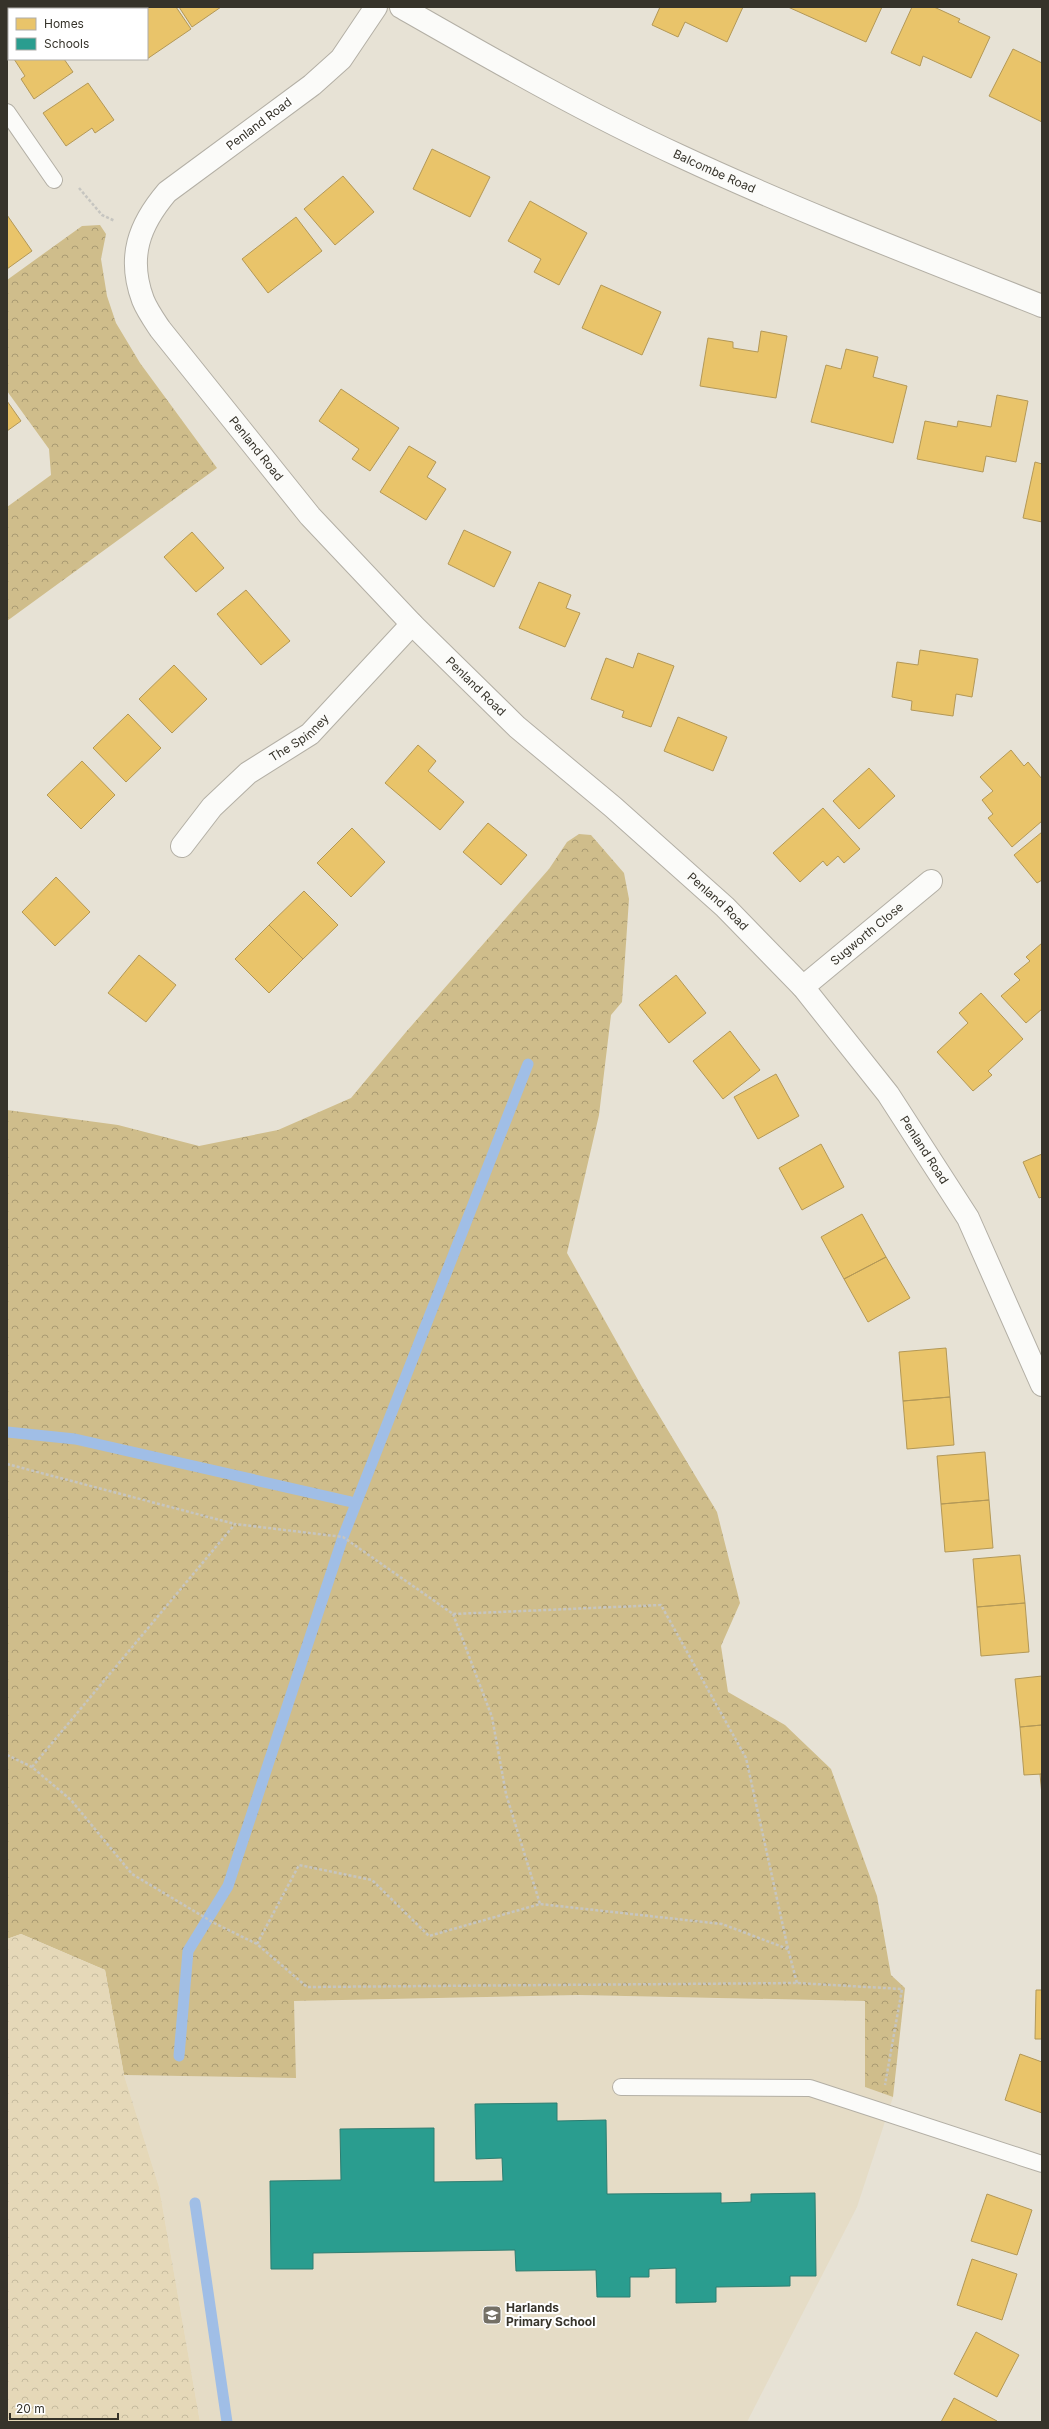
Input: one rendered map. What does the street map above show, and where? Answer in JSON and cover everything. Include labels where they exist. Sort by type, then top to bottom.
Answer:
[{"type":"street","name":"Penland Road","points":[[376,7],[341,59],[312,84],[167,192],[150,213],[140,234],[135,269],[143,300],[160,329],[310,516],[412,624],[517,727],[613,807],[725,906],[803,987],[888,1094],[968,1218],[1042,1385]]},
{"type":"street","name":"Balcombe Road","points":[[401,7],[574,104],[680,156],[863,234],[1042,306]]},
{"type":"street","name":"The Spinney","points":[[182,846],[212,807],[248,773],[310,734],[412,624]]},
{"type":"street","name":"Sugworth Close","points":[[803,987],[931,881]]},
{"type":"lane","points":[[7,112],[54,180]]},
{"type":"lane","points":[[621,2088],[810,2088],[1042,2164]]},
{"type":"path","points":[[54,180],[72,180],[102,215],[140,234]]},
{"type":"path","points":[[7,1464],[235,1524],[342,1537],[453,1614],[492,1717],[506,1794],[540,1904]]},
{"type":"path","points":[[32,1767],[235,1524]]},
{"type":"path","points":[[453,1614],[661,1605],[746,1758],[788,1949],[797,1983]]},
{"type":"path","points":[[7,1755],[32,1767],[72,1800],[132,1874],[214,1923],[257,1944],[307,1987],[797,1983],[902,1989],[885,2086],[902,2091],[902,2118]]},
{"type":"path","points":[[257,1944],[299,1865],[372,1880],[429,1936],[540,1904],[722,1924],[788,1949]]},
{"type":"shaded area","name":"Harlands Primary School","points":[[579,1995],[865,2001],[865,2087],[893,2097],[857,2207],[747,2422],[200,2422],[159,2187],[124,2075],[295,2078],[294,2001]]},
{"type":"green space","points":[[100,225],[106,234],[101,259],[107,296],[116,323],[140,363],[217,468],[7,621],[7,507],[51,475],[49,449],[7,391],[7,280],[82,226]]},
{"type":"green space","points":[[579,834],[591,835],[624,873],[629,899],[622,1002],[611,1015],[599,1115],[567,1253],[642,1387],[717,1512],[740,1603],[721,1646],[728,1692],[785,1725],[831,1769],[877,1896],[891,1975],[905,1988],[893,2097],[865,2087],[865,2001],[579,1995],[294,2001],[296,2078],[124,2075],[105,1970],[21,1934],[7,1939],[7,1110],[118,1125],[199,1146],[278,1130],[351,1098],[406,1032],[549,869],[567,842]]},
{"type":"green space","points":[[21,1934],[105,1970],[124,2075],[159,2187],[200,2422],[7,2422],[7,1939]]},
{"type":"building: Homes","points":[[176,7],[191,29],[148,58],[148,8],[120,8]]},
{"type":"building: Homes","points":[[179,7],[221,7],[192,27]]},
{"type":"building: Homes","points":[[660,7],[743,7],[727,42],[685,22],[678,37],[652,25]]},
{"type":"building: Homes","points":[[788,7],[882,7],[866,42]]},
{"type":"building: Homes","points":[[912,7],[934,7],[960,19],[958,22],[990,37],[971,78],[923,56],[920,66],[891,53]]},
{"type":"building: Homes","points":[[1013,49],[1042,63],[1042,122],[989,96]]},
{"type":"building: Homes","points":[[15,60],[65,60],[73,72],[34,99],[21,79],[25,76]]},
{"type":"building: Homes","points":[[88,83],[114,120],[95,133],[92,128],[66,146],[43,113]]},
{"type":"building: Homes","points":[[432,149],[490,177],[470,217],[413,189]]},
{"type":"building: Homes","points":[[343,176],[374,212],[335,245],[304,209]]},
{"type":"building: Homes","points":[[530,201],[587,233],[559,285],[534,272],[541,259],[508,241]]},
{"type":"building: Homes","points":[[7,215],[32,251],[7,269]]},
{"type":"building: Homes","points":[[296,217],[322,251],[268,293],[242,259]]},
{"type":"building: Homes","points":[[601,285],[661,312],[642,355],[582,328]]},
{"type":"building: Homes","points":[[761,331],[787,336],[776,398],[700,386],[708,338],[733,342],[733,348],[758,352]]},
{"type":"building: Homes","points":[[846,349],[878,357],[873,377],[907,386],[893,443],[811,422],[826,365],[841,369]]},
{"type":"building: Homes","points":[[341,389],[399,428],[370,471],[352,459],[359,449],[319,421]]},
{"type":"building: Homes","points":[[997,395],[1028,401],[1016,462],[986,456],[983,472],[917,459],[925,421],[957,427],[958,421],[991,427]]},
{"type":"building: Homes","points":[[7,401],[21,421],[7,431]]},
{"type":"building: Homes","points":[[409,446],[436,462],[427,477],[446,489],[426,520],[380,492]]},
{"type":"building: Homes","points":[[1035,462],[1042,464],[1042,522],[1023,518]]},
{"type":"building: Homes","points":[[464,530],[511,552],[494,587],[448,564]]},
{"type":"building: Homes","points":[[192,532],[224,568],[196,592],[164,557]]},
{"type":"building: Homes","points":[[539,582],[571,595],[566,608],[580,613],[565,647],[519,628]]},
{"type":"building: Homes","points":[[246,590],[290,641],[261,665],[217,614]]},
{"type":"building: Homes","points":[[920,650],[978,659],[972,697],[956,694],[953,716],[911,710],[912,701],[892,697],[897,662],[918,665]]},
{"type":"building: Homes","points":[[638,653],[674,666],[651,727],[622,717],[624,711],[591,699],[606,658],[633,668]]},
{"type":"building: Homes","points":[[174,665],[207,699],[172,733],[139,699]]},
{"type":"building: Homes","points":[[128,714],[161,748],[126,782],[93,748]]},
{"type":"building: Homes","points":[[678,717],[727,737],[713,771],[664,751]]},
{"type":"building: Homes","points":[[418,745],[436,761],[428,771],[464,802],[440,830],[385,783]]},
{"type":"building: Homes","points":[[1011,750],[1024,766],[1028,762],[1042,779],[1042,821],[1012,847],[988,818],[993,814],[982,800],[993,791],[980,777]]},
{"type":"building: Homes","points":[[82,761],[115,795],[81,829],[47,795]]},
{"type":"building: Homes","points":[[869,768],[895,796],[859,829],[833,801]]},
{"type":"building: Homes","points":[[823,808],[860,849],[844,863],[838,856],[827,866],[823,861],[800,882],[773,853]]},
{"type":"building: Homes","points":[[488,823],[527,855],[501,885],[463,852]]},
{"type":"building: Homes","points":[[352,828],[385,862],[351,897],[317,863]]},
{"type":"building: Homes","points":[[1042,832],[1042,880],[1037,883],[1014,855]]},
{"type":"building: Homes","points":[[56,877],[90,912],[55,946],[22,912]]},
{"type":"building: Homes","points":[[304,891],[338,925],[303,959],[269,925]]},
{"type":"building: Homes","points":[[269,925],[303,959],[269,993],[235,959]]},
{"type":"building: Homes","points":[[1042,943],[1042,1009],[1026,1023],[1001,996],[1020,980],[1014,974],[1030,961],[1026,957]]},
{"type":"building: Homes","points":[[139,955],[176,985],[146,1022],[108,993]]},
{"type":"building: Homes","points":[[676,975],[706,1013],[669,1043],[639,1005]]},
{"type":"building: Homes","points":[[981,993],[1023,1039],[988,1071],[992,1075],[973,1091],[937,1052],[968,1023],[959,1013]]},
{"type":"building: Homes","points":[[730,1031],[760,1070],[723,1099],[693,1061]]},
{"type":"building: Homes","points":[[776,1074],[799,1116],[758,1139],[734,1097]]},
{"type":"building: Homes","points":[[821,1144],[844,1187],[802,1210],[779,1168]]},
{"type":"building: Homes","points":[[1042,1154],[1042,1197],[1039,1198],[1023,1162]]},
{"type":"building: Homes","points":[[862,1214],[886,1257],[844,1279],[821,1237]]},
{"type":"building: Homes","points":[[886,1257],[910,1298],[868,1322],[844,1279]]},
{"type":"building: Homes","points":[[946,1348],[950,1397],[903,1401],[899,1352]]},
{"type":"building: Homes","points":[[950,1397],[954,1445],[907,1449],[903,1401]]},
{"type":"building: Homes","points":[[985,1452],[989,1500],[941,1504],[937,1456]]},
{"type":"building: Homes","points":[[989,1500],[993,1548],[945,1552],[941,1504]]},
{"type":"building: Homes","points":[[1020,1555],[1025,1603],[977,1607],[973,1559]]},
{"type":"building: Homes","points":[[1025,1603],[1029,1652],[981,1656],[977,1607]]},
{"type":"building: Homes","points":[[1042,1676],[1042,1725],[1020,1727],[1015,1679]]},
{"type":"building: Homes","points":[[1042,1725],[1042,1774],[1024,1775],[1020,1727]]},
{"type":"building: Homes","points":[[1040,1774],[1042,1774],[1042,1795]]},
{"type":"building: Homes","points":[[1036,1990],[1042,1990],[1042,2039],[1035,2039]]},
{"type":"building: Homes","points":[[1020,2054],[1042,2062],[1042,2113],[1005,2100]]},
{"type":"building: Homes","points":[[987,2194],[1032,2210],[1017,2255],[971,2241]]},
{"type":"building: Homes","points":[[972,2259],[1017,2274],[1002,2320],[957,2305]]},
{"type":"building: Homes","points":[[976,2332],[1019,2355],[997,2397],[954,2374]]},
{"type":"building: Homes","points":[[954,2398],[997,2421],[941,2422]]},
{"type":"building: Schools","name":"Harlands Primary School","points":[[557,2103],[557,2121],[606,2120],[607,2194],[721,2193],[721,2203],[751,2202],[751,2194],[815,2193],[816,2276],[790,2276],[790,2286],[716,2287],[716,2302],[676,2303],[676,2268],[649,2269],[649,2277],[630,2277],[630,2297],[597,2297],[596,2270],[516,2271],[515,2250],[313,2253],[313,2269],[271,2269],[270,2181],[341,2180],[340,2129],[434,2128],[434,2182],[503,2181],[502,2158],[476,2159],[475,2104]]},
{"type":"waterway","points":[[179,2056],[188,1951],[228,1886],[343,1537],[528,1064]]},
{"type":"waterway","points":[[7,1432],[75,1439],[356,1503]]},
{"type":"waterway","points":[[195,2203],[227,2422]]},
{"type":"place","name":"Harlands Primary School","points":[[492,2315]]}]
